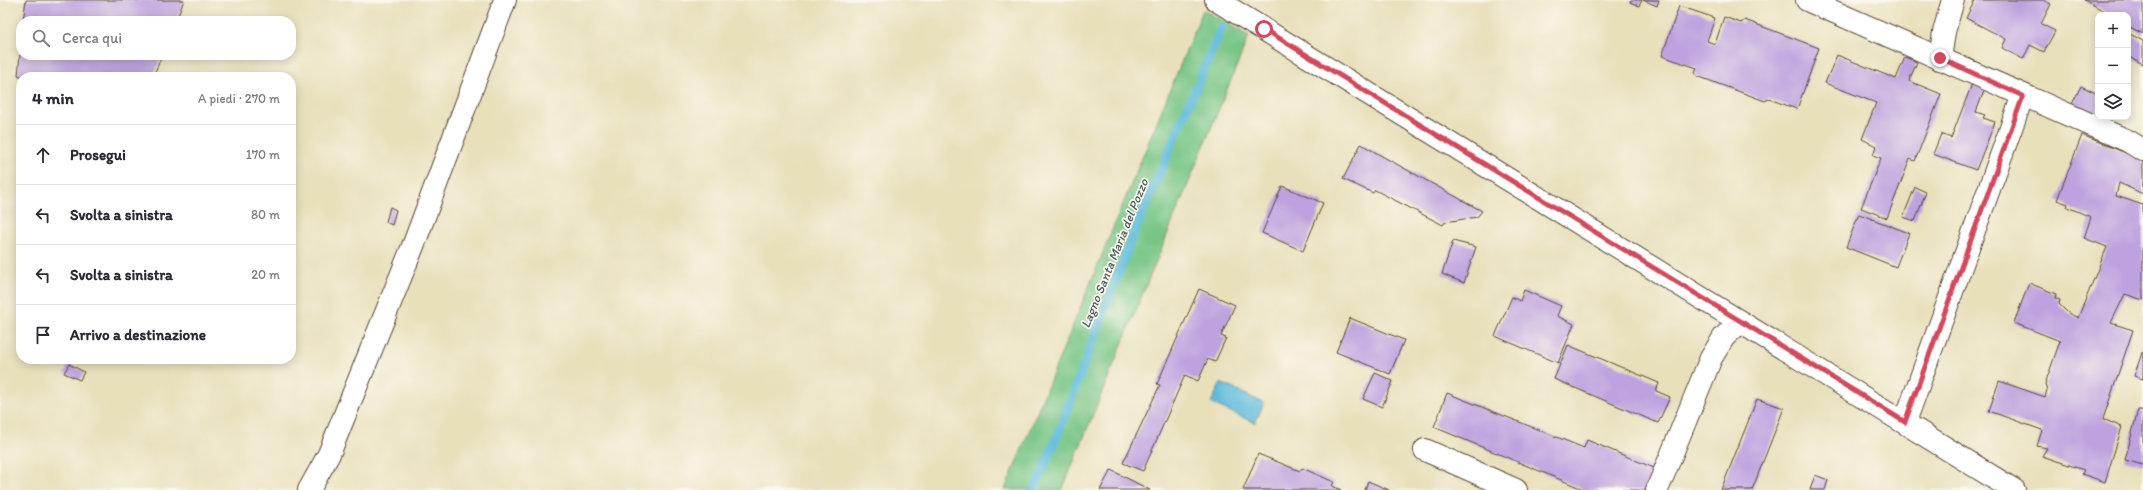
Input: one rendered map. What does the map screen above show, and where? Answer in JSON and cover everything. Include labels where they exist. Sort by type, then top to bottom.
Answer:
[{"type":"street","points":[[309,490],[329,454],[415,241],[505,0]]},
{"type":"street","points":[[1216,0],[2014,490]]},
{"type":"street","points":[[1807,0],[2128,141],[2143,150]]},
{"type":"street","points":[[1940,58],[1944,32],[1953,0]]},
{"type":"street","points":[[1905,422],[2023,96]]},
{"type":"street","points":[[1658,490],[1711,358],[1724,337],[1740,322]]},
{"type":"street","points":[[1425,450],[1516,490]]},
{"type":"green space","points":[[1203,10],[1249,36],[1062,490],[1005,490]]},
{"type":"water","points":[[1221,383],[1264,403],[1255,423],[1211,403]]},
{"type":"building","points":[[26,0],[184,0],[178,16],[24,16]]},
{"type":"building","points":[[1631,0],[1642,0],[1639,6],[1630,2]]},
{"type":"building","points":[[1643,0],[1659,0],[1657,6]]},
{"type":"building","points":[[1975,0],[2043,0],[2051,4],[2041,24],[2055,31],[2044,52],[2030,45],[2023,59],[2002,48],[2006,39],[1966,18]]},
{"type":"building","points":[[2084,0],[2143,0],[2143,34],[2131,28],[2131,12],[2106,12]]},
{"type":"building","points":[[1679,6],[1715,18],[1707,41],[1715,44],[1724,17],[1741,23],[1745,20],[1819,48],[1797,109],[1769,99],[1765,101],[1697,76],[1695,73],[1697,68],[1662,56]]},
{"type":"building","points":[[2131,35],[2143,41],[2143,64],[2131,58]]},
{"type":"building","points":[[1837,55],[1896,79],[1905,57],[1917,62],[1909,81],[1941,94],[1915,161],[1910,159],[1887,218],[1861,208],[1881,158],[1873,155],[1876,146],[1862,139],[1876,103],[1825,83]]},
{"type":"building","points":[[20,60],[160,60],[155,72],[18,72]]},
{"type":"building","points":[[1972,84],[1985,88],[1976,112],[1985,115],[1983,118],[1995,122],[1976,170],[1933,154],[1941,134],[1951,138]]},
{"type":"building","points":[[2081,86],[2095,93],[2095,113],[2093,117],[2071,106]]},
{"type":"building","points":[[2082,135],[2143,160],[2143,194],[2119,183],[2116,196],[2143,205],[2143,300],[2125,294],[2111,323],[2133,330],[2103,419],[2122,427],[2105,482],[2082,474],[2084,470],[2042,456],[2047,448],[2037,446],[2042,430],[1989,411],[1999,381],[2045,397],[2047,390],[2045,384],[2060,341],[2014,323],[2029,283],[2056,294],[2055,298],[2060,300],[2059,304],[2068,313],[2078,318],[2107,247],[2084,238],[2091,217],[2067,207],[2068,204],[2057,200]]},
{"type":"building","points":[[1361,144],[1482,211],[1477,217],[1445,222],[1443,225],[1375,190],[1373,193],[1343,179]]},
{"type":"building","points":[[1282,186],[1323,203],[1303,251],[1262,233]]},
{"type":"building","points":[[1915,187],[1926,192],[1915,221],[1903,217]]},
{"type":"building","points":[[390,207],[396,210],[392,225],[386,222]]},
{"type":"building","points":[[1859,214],[1909,233],[1896,267],[1846,247]]},
{"type":"building","points":[[1453,241],[1476,247],[1464,283],[1442,274]]},
{"type":"building","points":[[1199,289],[1235,305],[1221,336],[1226,338],[1215,362],[1208,359],[1198,381],[1185,375],[1143,471],[1123,463],[1160,385],[1157,384]]},
{"type":"building","points":[[1524,290],[1561,306],[1557,316],[1574,324],[1558,363],[1495,336],[1512,297],[1520,301]]},
{"type":"building","points":[[1350,318],[1404,340],[1390,374],[1336,352]]},
{"type":"building","points":[[1568,345],[1659,383],[1656,391],[1670,397],[1658,423],[1554,379]]},
{"type":"building","points":[[2143,350],[2143,379],[2134,376]]},
{"type":"building","points":[[69,364],[84,372],[80,380],[64,373]]},
{"type":"building","points":[[1375,373],[1393,381],[1382,407],[1363,399]]},
{"type":"building","points":[[1447,393],[1584,448],[1587,440],[1654,468],[1650,490],[1585,490],[1434,427]]},
{"type":"building","points":[[1757,399],[1784,408],[1752,490],[1721,490]]},
{"type":"building","points":[[2138,410],[2143,410],[2143,465],[2125,460]]},
{"type":"building","points":[[1258,454],[1300,471],[1302,468],[1334,482],[1332,486],[1341,490],[1243,490]]},
{"type":"building","points":[[1111,470],[1150,490],[1100,490]]},
{"type":"building","points":[[1815,475],[1828,480],[1825,490],[1810,490]]},
{"type":"building","points":[[1368,481],[1389,490],[1365,490]]},
{"type":"waterway","name":"Lagno Santa Maria del Pozzo","points":[[1034,490],[1053,447],[1131,240],[1222,27]]},
{"type":"route","points":[[1264,29],[1905,422],[2023,96],[1940,58]]}]
